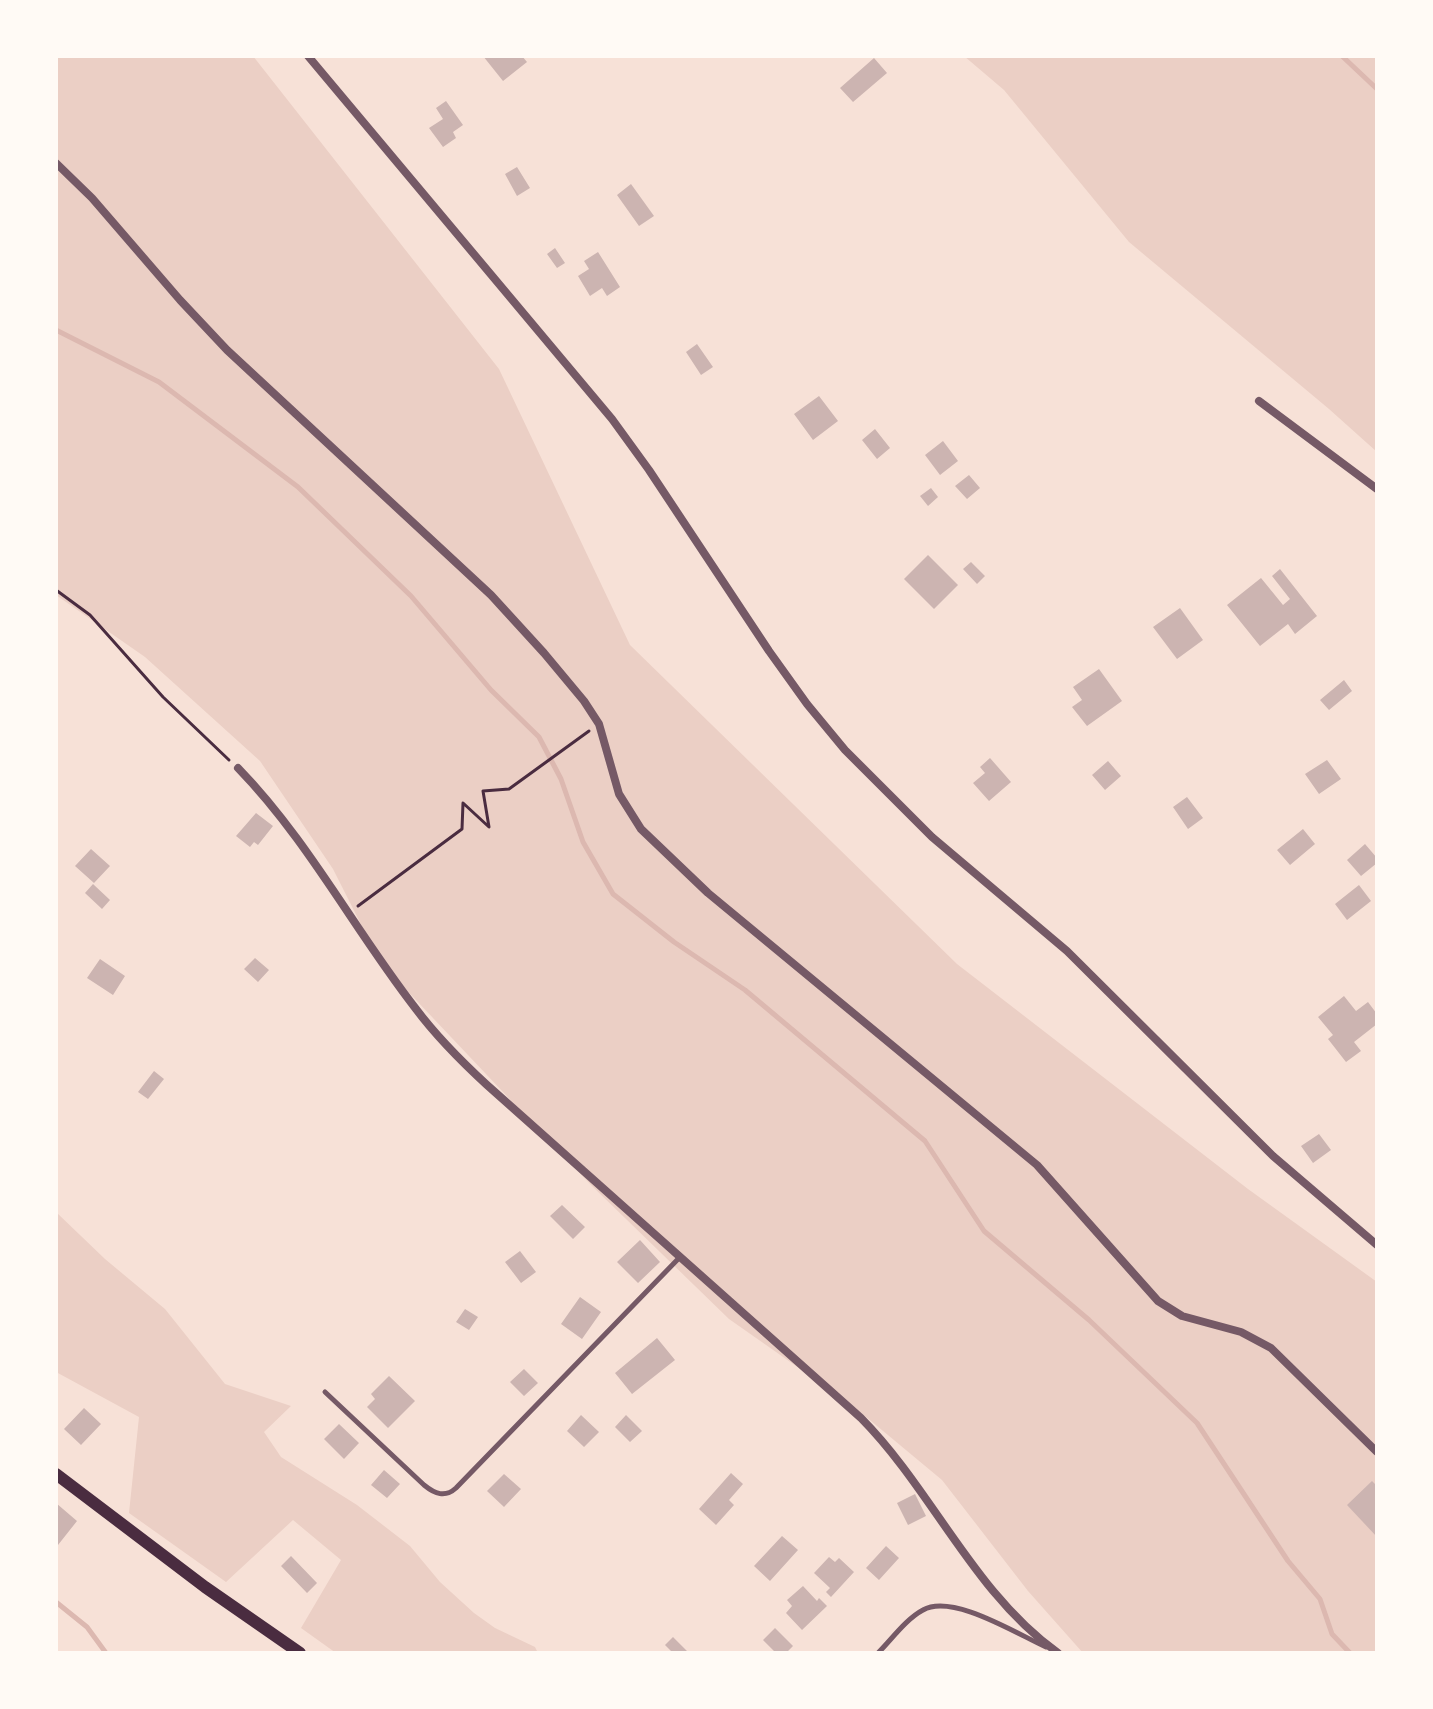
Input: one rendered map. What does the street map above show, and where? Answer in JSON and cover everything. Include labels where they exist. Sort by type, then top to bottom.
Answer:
[{"type":"main road","points":[[56,1474],[205,1587],[300,1653]]},
{"type":"street","points":[[308,56],[624,434],[769,651],[836,739],[932,837],[1067,951],[1273,1156],[1377,1245]]},
{"type":"street","points":[[56,163],[92,198],[227,350],[506,611],[579,695],[599,724],[615,782],[630,815],[697,883],[1037,1165],[1158,1301],[1182,1316],[1241,1332],[1271,1348],[1377,1452]]},
{"type":"street","points":[[1259,401],[1377,489]]},
{"type":"street","points":[[238,768],[283,819],[409,1000],[453,1052],[869,1427],[893,1454],[1000,1599],[1026,1627],[1056,1652]]},
{"type":"lane","points":[[325,1392],[424,1485],[436,1493],[447,1494],[680,1257]]},
{"type":"lane","points":[[878,1653],[920,1612],[941,1605],[963,1609],[1056,1652]]},
{"type":"path","points":[[56,590],[90,615],[163,697],[238,768]]},
{"type":"path","points":[[348,913],[462,829],[463,803],[489,827],[483,791],[509,789],[599,724]]},
{"type":"shaded area","points":[[56,56],[253,56],[499,369],[630,645],[957,964],[1248,1189],[1377,1282],[1377,1653],[1083,1653],[1028,1591],[942,1480],[853,1406],[729,1319],[591,1185],[380,962],[333,869],[260,761],[145,657],[56,595]]},
{"type":"shaded area","points":[[964,56],[1377,56],[1377,452],[1129,242],[1004,90]]},
{"type":"shaded area","points":[[56,1212],[105,1259],[165,1309],[225,1384],[291,1406],[264,1432],[281,1457],[357,1505],[410,1546],[440,1582],[474,1613],[495,1628],[535,1647],[538,1653],[336,1653],[301,1628],[341,1560],[293,1520],[226,1582],[129,1513],[139,1417],[56,1372]]},
{"type":"building","points":[[483,56],[522,56],[527,62],[503,81]]},
{"type":"building","points":[[874,58],[887,73],[853,102],[840,88]]},
{"type":"building","points":[[446,101],[463,125],[453,132],[456,138],[443,147],[429,128],[443,119],[436,108]]},
{"type":"building","points":[[517,167],[530,188],[517,196],[505,174]]},
{"type":"building","points":[[631,184],[654,216],[639,226],[617,195]]},
{"type":"building","points":[[555,248],[565,263],[557,268],[547,254]]},
{"type":"building","points":[[598,252],[620,287],[607,296],[602,288],[590,296],[578,276],[589,269],[584,261]]},
{"type":"building","points":[[697,344],[713,367],[701,375],[686,352]]},
{"type":"building","points":[[819,396],[838,421],[813,440],[794,414]]},
{"type":"building","points":[[875,429],[890,448],[877,459],[862,440]]},
{"type":"building","points":[[943,441],[958,461],[940,475],[925,455]]},
{"type":"building","points":[[969,475],[980,488],[967,499],[955,486]]},
{"type":"building","points":[[931,488],[938,497],[928,506],[920,496]]},
{"type":"building","points":[[928,555],[958,585],[934,609],[904,579]]},
{"type":"building","points":[[971,562],[985,576],[977,584],[963,569]]},
{"type":"building","points":[[1280,569],[1317,616],[1295,634],[1288,624],[1260,646],[1227,605],[1261,578],[1283,605],[1290,599],[1272,576]]},
{"type":"building","points":[[1180,608],[1203,640],[1177,659],[1153,627]]},
{"type":"building","points":[[1099,669],[1122,701],[1087,726],[1072,707],[1082,700],[1073,687]]},
{"type":"building","points":[[1344,680],[1352,691],[1329,710],[1320,700]]},
{"type":"building","points":[[990,758],[1011,782],[989,801],[973,783],[985,773],[980,767]]},
{"type":"building","points":[[1327,760],[1341,779],[1319,794],[1305,774]]},
{"type":"building","points":[[1108,761],[1121,776],[1105,790],[1092,775]]},
{"type":"building","points":[[1187,797],[1203,818],[1188,829],[1173,807]]},
{"type":"building","points":[[256,813],[273,826],[258,845],[254,842],[250,847],[236,836]]},
{"type":"building","points":[[1303,829],[1315,844],[1290,865],[1277,850]]},
{"type":"building","points":[[1365,844],[1377,858],[1377,863],[1361,876],[1347,860]]},
{"type":"building","points":[[91,849],[110,866],[94,883],[75,866]]},
{"type":"building","points":[[93,884],[110,900],[102,909],[85,893]]},
{"type":"building","points":[[1359,885],[1371,901],[1347,920],[1335,904]]},
{"type":"building","points":[[255,958],[269,970],[258,982],[244,969]]},
{"type":"building","points":[[100,959],[125,976],[113,995],[87,978]]},
{"type":"building","points":[[1344,996],[1356,1011],[1368,1002],[1377,1014],[1377,1024],[1354,1042],[1361,1051],[1346,1062],[1328,1039],[1333,1035],[1318,1017]]},
{"type":"building","points":[[154,1071],[164,1079],[148,1099],[138,1092]]},
{"type":"building","points":[[1319,1134],[1331,1150],[1313,1163],[1301,1146]]},
{"type":"building","points":[[562,1205],[585,1227],[573,1239],[550,1216]]},
{"type":"building","points":[[640,1240],[660,1262],[638,1283],[617,1262]]},
{"type":"building","points":[[520,1251],[536,1272],[521,1283],[505,1262]]},
{"type":"building","points":[[580,1297],[601,1312],[582,1339],[561,1324]]},
{"type":"building","points":[[465,1309],[478,1317],[469,1330],[456,1322]]},
{"type":"building","points":[[657,1338],[675,1360],[632,1394],[615,1373]]},
{"type":"building","points":[[524,1369],[538,1383],[524,1396],[510,1382]]},
{"type":"building","points":[[389,1376],[415,1401],[388,1428],[367,1407],[375,1399],[371,1394]]},
{"type":"building","points":[[84,1408],[101,1424],[81,1445],[64,1429]]},
{"type":"building","points":[[581,1415],[599,1432],[584,1447],[567,1431]]},
{"type":"building","points":[[626,1415],[642,1431],[630,1442],[615,1427]]},
{"type":"building","points":[[339,1424],[359,1443],[344,1459],[324,1439]]},
{"type":"building","points":[[384,1470],[400,1484],[387,1498],[371,1485]]},
{"type":"building","points":[[731,1473],[743,1484],[729,1500],[734,1505],[716,1525],[699,1509]]},
{"type":"building","points":[[504,1474],[521,1489],[504,1507],[487,1491]]},
{"type":"building","points":[[1372,1481],[1377,1486],[1377,1537],[1347,1505]]},
{"type":"building","points":[[915,1494],[926,1516],[908,1525],[897,1503]]},
{"type":"building","points":[[56,1503],[77,1521],[58,1545],[56,1543]]},
{"type":"building","points":[[782,1536],[798,1550],[770,1581],[754,1566]]},
{"type":"building","points":[[886,1546],[899,1558],[879,1580],[866,1568]]},
{"type":"building","points":[[291,1556],[317,1583],[307,1593],[281,1566]]},
{"type":"building","points":[[829,1557],[835,1562],[839,1558],[854,1572],[831,1597],[826,1592],[830,1588],[814,1573]]},
{"type":"building","points":[[803,1586],[817,1601],[819,1598],[827,1606],[802,1630],[786,1613],[792,1606],[787,1600]]},
{"type":"building","points":[[775,1628],[793,1646],[786,1653],[776,1653],[763,1640]]},
{"type":"building","points":[[673,1637],[687,1651],[685,1653],[673,1653],[665,1645]]},
{"type":"waterway","points":[[1342,56],[1377,89]]},
{"type":"waterway","points":[[56,330],[159,382],[298,487],[411,596],[491,690],[539,737],[561,779],[583,842],[613,894],[674,942],[745,990],[925,1141],[984,1231],[1089,1320],[1197,1423],[1288,1561],[1320,1599],[1332,1634],[1350,1653]]},
{"type":"waterway","points":[[56,1602],[87,1627],[106,1653]]}]
